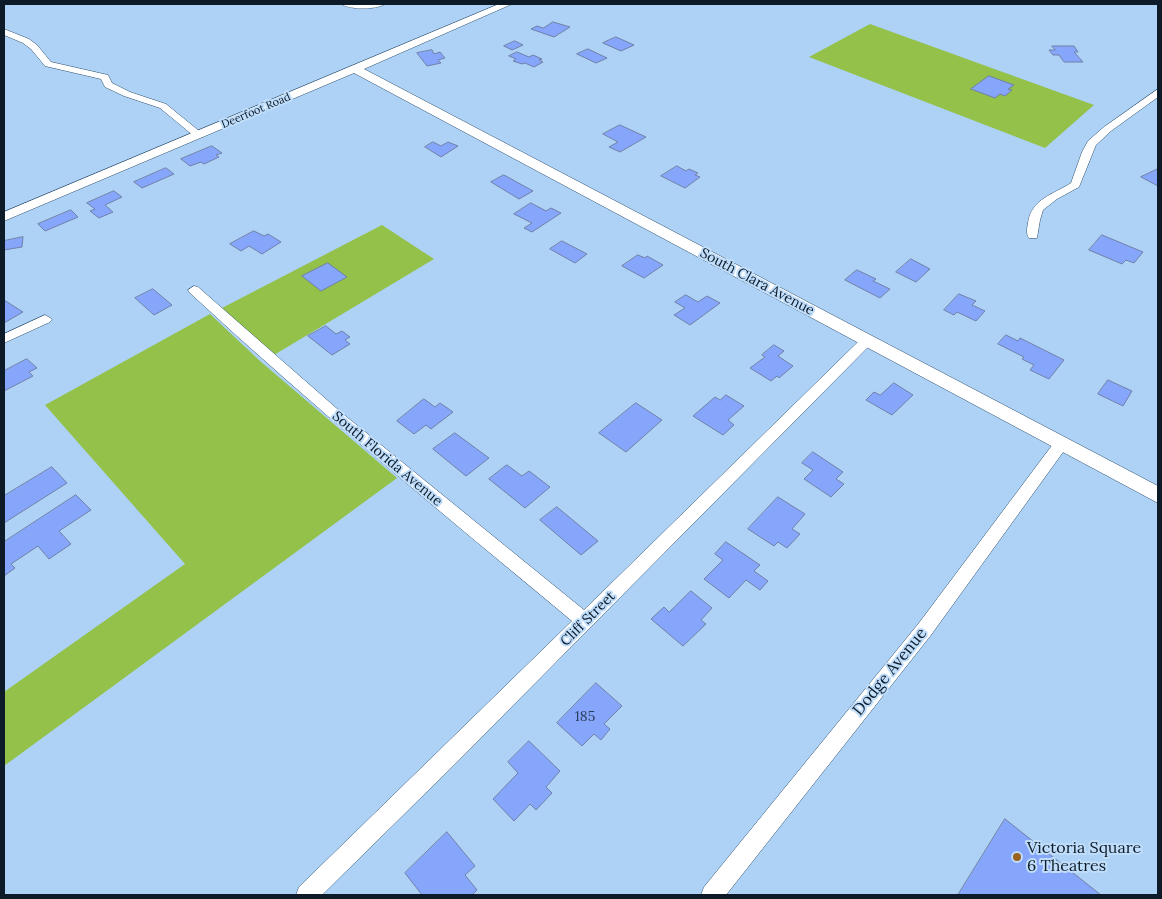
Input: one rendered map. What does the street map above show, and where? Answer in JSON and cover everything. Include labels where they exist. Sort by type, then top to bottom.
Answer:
[{"type":"street","points":[[345,4],[360,6],[381,4]]},
{"type":"street","name":"Deerfoot Road","points":[[4,217],[507,4]]},
{"type":"street","points":[[4,32],[30,44],[48,64],[105,77],[108,84],[127,94],[163,106],[199,134]]},
{"type":"street","name":"South Clara Avenue","points":[[356,69],[1158,496]]},
{"type":"street","points":[[1033,236],[1032,221],[1037,209],[1048,200],[1074,185],[1085,165],[1090,145],[1100,134],[1158,92]]},
{"type":"street","name":"South Florida Avenue","points":[[194,290],[267,358],[391,463],[585,621]]},
{"type":"street","points":[[4,339],[45,319]]},
{"type":"street","name":"Cliff Street","points":[[307,895],[867,341]]},
{"type":"street","name":"Dodge Avenue","points":[[712,895],[925,630],[1061,444]]},
{"type":"green space","points":[[870,24],[1094,105],[1045,148],[809,57]]},
{"type":"green space","points":[[382,225],[434,259],[274,355],[222,308]]},
{"type":"green space","points":[[210,314],[260,361],[397,478],[4,766],[4,692],[185,564],[45,405]]},
{"type":"building","points":[[553,22],[570,27],[554,37],[531,29],[537,26],[543,28]]},
{"type":"building","points":[[616,37],[634,45],[621,51],[603,43]]},
{"type":"building","points":[[515,41],[523,45],[512,50],[504,46]]},
{"type":"building","points":[[1052,46],[1074,46],[1078,52],[1074,52],[1083,62],[1064,62],[1059,55],[1053,55],[1049,50],[1055,50]]},
{"type":"building","points":[[588,49],[607,58],[596,63],[577,54]]},
{"type":"building","points":[[432,50],[434,54],[440,52],[445,58],[438,60],[441,63],[427,66],[417,53]]},
{"type":"building","points":[[517,52],[529,57],[533,55],[542,59],[539,60],[543,62],[534,67],[513,61],[516,59],[509,56]]},
{"type":"building","points":[[989,76],[1014,85],[1008,89],[1012,90],[1005,96],[1000,94],[995,98],[971,89]]},
{"type":"building","points":[[620,125],[646,137],[620,152],[609,147],[618,142],[603,134]]},
{"type":"building","points":[[433,142],[441,146],[448,142],[458,146],[441,157],[425,147]]},
{"type":"building","points":[[212,146],[222,153],[216,155],[219,157],[204,164],[201,162],[190,166],[181,159]]},
{"type":"building","points":[[677,166],[686,171],[689,169],[698,173],[695,175],[700,177],[685,188],[661,176]]},
{"type":"building","points":[[166,168],[174,174],[142,188],[134,182]]},
{"type":"building","points":[[1158,169],[1158,186],[1141,177]]},
{"type":"building","points":[[504,175],[533,191],[519,199],[491,182]]},
{"type":"building","points":[[114,191],[122,197],[105,205],[113,212],[99,218],[90,211],[95,209],[87,203]]},
{"type":"building","points":[[531,203],[546,211],[551,208],[561,213],[532,232],[524,228],[532,223],[514,214]]},
{"type":"building","points":[[71,210],[78,217],[45,231],[38,224]]},
{"type":"building","points":[[254,231],[264,236],[268,234],[281,242],[262,254],[249,246],[241,251],[230,244]]},
{"type":"building","points":[[1102,235],[1143,252],[1134,263],[1126,260],[1122,264],[1089,250]]},
{"type":"building","points":[[23,237],[22,247],[4,250],[4,241]]},
{"type":"building","points":[[562,241],[587,254],[575,263],[550,249]]},
{"type":"building","points":[[638,255],[645,258],[647,256],[663,265],[644,278],[622,266]]},
{"type":"building","points":[[911,259],[930,269],[916,282],[896,272]]},
{"type":"building","points":[[328,263],[347,277],[321,291],[302,276]]},
{"type":"building","points":[[857,270],[876,279],[873,281],[890,289],[880,298],[845,280]]},
{"type":"building","points":[[153,289],[172,305],[154,315],[135,298]]},
{"type":"building","points":[[959,294],[976,301],[972,305],[985,311],[976,321],[957,312],[954,315],[944,310]]},
{"type":"building","points":[[686,295],[698,302],[707,296],[720,303],[690,325],[674,315],[685,308],[675,302]]},
{"type":"building","points":[[4,300],[23,312],[4,323]]},
{"type":"building","points":[[326,326],[336,334],[342,331],[350,337],[345,340],[350,344],[332,355],[308,336]]},
{"type":"building","points":[[1006,335],[1018,341],[1020,338],[1064,360],[1049,379],[1030,370],[1034,365],[1022,359],[1024,357],[998,344]]},
{"type":"building","points":[[774,345],[784,351],[778,356],[793,366],[779,378],[777,376],[771,381],[750,368],[765,357],[762,355]]},
{"type":"building","points":[[27,359],[37,368],[29,372],[33,376],[4,391],[4,371]]},
{"type":"building","points":[[1108,380],[1132,391],[1123,406],[1098,394]]},
{"type":"building","points":[[894,383],[913,395],[892,415],[866,400],[874,392],[880,395]]},
{"type":"building","points":[[726,395],[744,406],[728,420],[734,425],[723,435],[693,416],[715,397],[720,400]]},
{"type":"building","points":[[424,399],[435,407],[440,403],[453,412],[431,429],[426,425],[414,434],[397,421]]},
{"type":"building","points":[[636,403],[662,420],[626,452],[599,433]]},
{"type":"building","points":[[455,433],[489,458],[466,476],[433,449]]},
{"type":"building","points":[[813,452],[843,472],[836,479],[844,484],[831,497],[804,479],[813,470],[802,463]]},
{"type":"building","points":[[507,465],[522,476],[529,471],[550,487],[525,508],[489,479]]},
{"type":"building","points":[[52,467],[67,483],[4,523],[4,496]]},
{"type":"building","points":[[76,495],[91,510],[59,531],[71,544],[49,559],[38,546],[11,564],[15,568],[4,576],[4,542]]},
{"type":"building","points":[[778,497],[805,514],[792,529],[800,534],[787,548],[778,542],[774,546],[748,529]]},
{"type":"building","points":[[557,507],[598,541],[581,555],[540,520]]},
{"type":"building","points":[[726,542],[760,565],[754,571],[768,581],[760,590],[746,580],[729,598],[704,579],[723,560],[715,554]]},
{"type":"building","points":[[691,591],[712,608],[701,620],[706,624],[683,646],[651,619],[664,607],[669,612]]},
{"type":"building","points":[[596,683],[622,706],[604,724],[610,729],[601,740],[594,734],[582,746],[557,723]]},
{"type":"building","points":[[529,741],[560,771],[546,787],[552,793],[536,810],[530,804],[514,821],[493,799],[518,773],[508,762]]},
{"type":"building","name":"Victoria Square 6 Theatres","points":[[1005,819],[1101,895],[958,895]]},
{"type":"building","points":[[447,832],[475,866],[465,875],[477,890],[472,895],[422,895],[405,873]]},
{"type":"place","name":"Victoria Square 6 Theatres","points":[[1017,857]]}]
